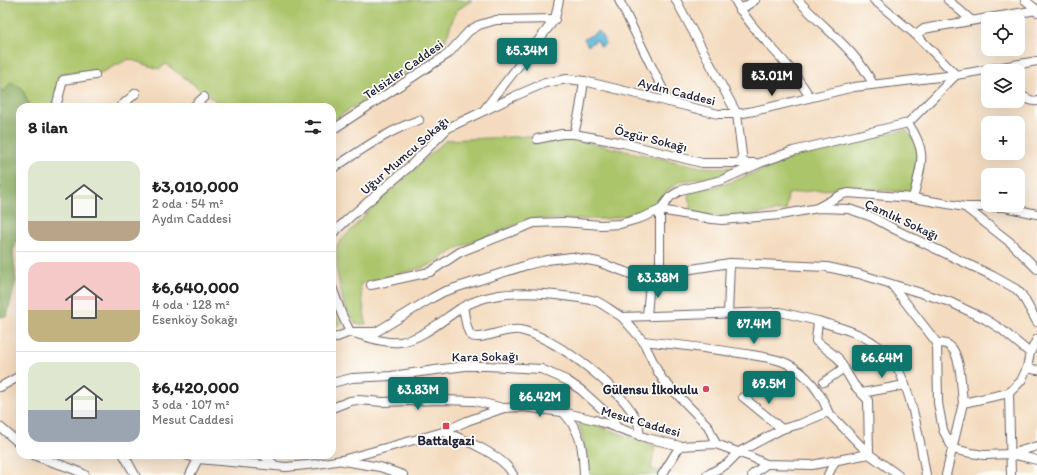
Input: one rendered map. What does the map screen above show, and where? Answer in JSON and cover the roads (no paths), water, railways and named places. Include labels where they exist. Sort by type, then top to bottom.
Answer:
[{"type":"street","name":"Uğur Mumcu Sokağı","points":[[336,230],[409,167],[448,128],[482,112],[555,19],[559,0]]},
{"type":"street","points":[[618,0],[669,102]]},
{"type":"street","points":[[676,0],[737,114],[743,163]]},
{"type":"street","points":[[735,0],[740,10],[754,28],[795,74],[810,97]]},
{"type":"street","points":[[740,10],[755,0]]},
{"type":"street","points":[[798,0],[860,62],[873,84]]},
{"type":"street","points":[[372,285],[430,272],[460,252],[534,223],[563,222],[620,224],[641,218],[660,210],[666,201],[675,193],[722,180],[760,163],[793,151],[908,123],[956,75],[916,35],[874,0]]},
{"type":"street","points":[[948,0],[971,20]]},
{"type":"street","points":[[1025,0],[1037,10]]},
{"type":"street","points":[[916,35],[924,29],[1037,10]]},
{"type":"street","name":"Telsizler Caddesi","points":[[336,127],[448,54],[470,31],[479,25],[496,20],[555,19]]},
{"type":"street","name":"Aydın Caddesi","points":[[482,112],[545,83],[567,79],[584,81],[718,114],[737,114],[854,87],[956,75],[1037,61]]},
{"type":"street","points":[[57,103],[63,80],[94,76]]},
{"type":"street","points":[[574,134],[580,109],[584,81]]},
{"type":"street","points":[[125,103],[136,93]]},
{"type":"street","points":[[197,103],[204,97]]},
{"type":"street","points":[[1025,98],[1037,101]]},
{"type":"street","points":[[336,166],[383,136],[401,126],[419,120]]},
{"type":"street","points":[[908,123],[922,150],[922,161],[913,198]]},
{"type":"street","name":"Özgür Sokağı","points":[[537,139],[562,134],[574,134],[623,143],[702,163],[760,163]]},
{"type":"street","points":[[818,208],[841,195],[848,193],[913,198],[965,207],[1004,207],[1037,214]]},
{"type":"street","points":[[965,207],[1016,248],[1037,268]]},
{"type":"street","name":"Çamlık Sokağı","points":[[660,210],[722,220],[780,215],[818,208],[849,209],[872,217],[993,276],[1018,291],[1037,322]]},
{"type":"street","points":[[660,210],[660,277]]},
{"type":"street","points":[[336,337],[350,332],[376,332],[443,292],[527,265],[567,257],[585,259],[650,281],[684,270],[730,263],[827,267],[859,274],[950,302],[1001,329],[1030,354]]},
{"type":"street","points":[[728,314],[730,263]]},
{"type":"street","points":[[647,316],[650,281]]},
{"type":"street","points":[[892,285],[937,343],[938,403],[943,430],[953,449],[984,455],[1011,454],[1037,446]]},
{"type":"street","points":[[350,332],[384,340],[403,342],[423,334],[463,307],[489,298],[507,295],[544,294],[595,301],[622,317],[643,341],[658,372],[708,426],[716,444]]},
{"type":"street","points":[[336,300],[350,332]]},
{"type":"street","points":[[463,307],[467,328],[473,336],[481,337],[508,330],[520,330],[528,332],[558,346],[582,362],[606,383],[632,412],[638,424],[640,436]]},
{"type":"street","points":[[622,317],[780,312],[849,330],[874,343],[890,357],[905,384],[920,443],[926,475]]},
{"type":"street","points":[[818,321],[816,342],[838,358],[854,385],[867,398],[869,454]]},
{"type":"street","points":[[963,403],[1009,393],[1021,381],[1028,368],[1030,354],[1037,339]]},
{"type":"street","points":[[643,341],[742,354],[787,363],[802,374],[816,388],[828,412],[869,454],[898,475]]},
{"type":"street","points":[[937,343],[947,344],[950,346],[958,358],[963,403],[946,475]]},
{"type":"street","name":"Kara Sokağı","points":[[336,382],[352,378],[391,376],[465,366],[509,366],[541,369],[566,380],[580,390],[610,417],[617,428]]},
{"type":"street","points":[[824,382],[844,368]]},
{"type":"street","points":[[1028,368],[1037,370]]},
{"type":"street","points":[[0,386],[16,379]]},
{"type":"street","points":[[862,393],[905,384]]},
{"type":"street","points":[[1009,393],[1011,475]]},
{"type":"street","points":[[743,397],[782,429]]},
{"type":"street","points":[[336,406],[358,400],[383,402],[442,400],[475,402],[504,408]]},
{"type":"street","name":"Mesut Caddesi","points":[[198,459],[286,467],[342,460],[443,432],[467,421],[504,408],[524,406],[562,412],[640,436],[680,446],[716,444],[766,464],[812,465],[869,454]]},
{"type":"street","points":[[562,412],[573,423],[578,435],[583,457],[584,475]]},
{"type":"street","points":[[707,475],[727,464],[739,452],[782,429],[800,424],[828,412]]},
{"type":"street","points":[[0,428],[16,441]]},
{"type":"street","points":[[443,432],[459,437],[492,455],[506,465],[513,475]]},
{"type":"street","points":[[662,475],[680,446]]},
{"type":"street","points":[[1011,454],[1037,460]]},
{"type":"street","points":[[42,459],[58,463],[85,475]]},
{"type":"street","points":[[126,459],[134,475]]},
{"type":"street","points":[[190,475],[198,459]]},
{"type":"street","points":[[268,459],[276,466]]},
{"type":"street","points":[[342,460],[380,468],[403,475]]},
{"type":"street","points":[[828,475],[834,461]]},
{"type":"street","points":[[752,475],[766,464]]},
{"type":"water","points":[[599,31],[606,43],[601,47],[597,40],[588,46],[584,39]]},
{"type":"place","name":"Gülensu İlkokulu","points":[[706,389]]},
{"type":"place","name":"Battalgazi","points":[[446,426]]}]
